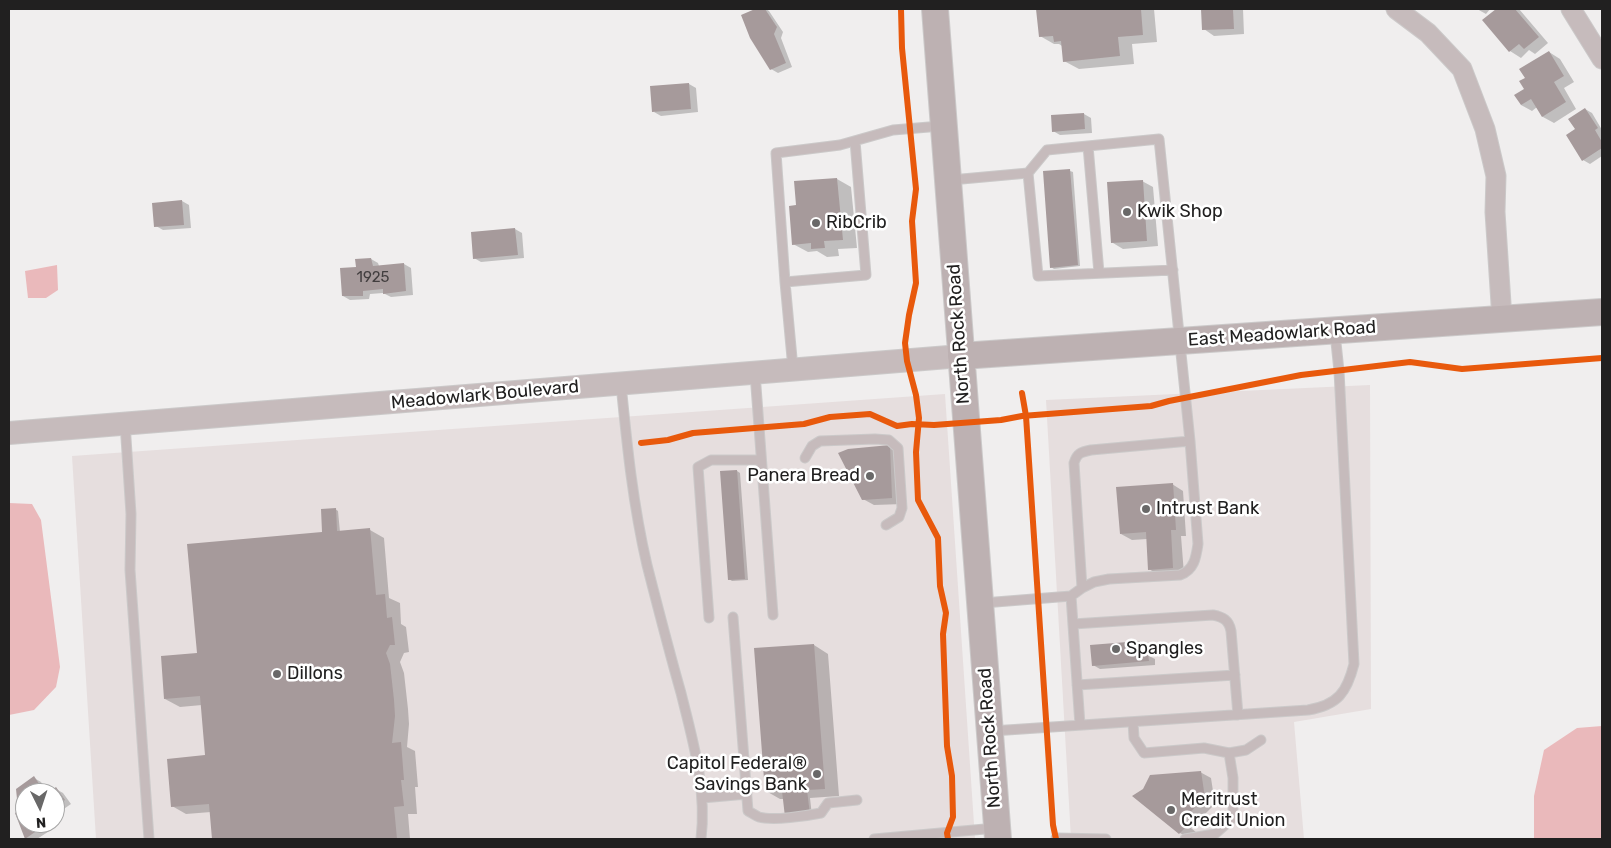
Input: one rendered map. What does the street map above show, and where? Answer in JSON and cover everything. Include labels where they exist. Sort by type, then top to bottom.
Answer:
[{"type":"main road","name":"North Rock Road","points":[[935,9],[998,834]]},
{"type":"main road","name":"East Meadowlark Road","points":[[961,356],[1602,312]]},
{"type":"street","points":[[1396,9],[1428,34],[1462,69],[1485,129],[1496,176],[1495,212],[1502,319]]},
{"type":"street","points":[[1571,9],[1602,59]]},
{"type":"street","name":"Meadowlark Boulevard","points":[[9,433],[961,356]]},
{"type":"lane","points":[[793,370],[776,153],[840,145],[893,130],[944,126]]},
{"type":"lane","points":[[980,603],[1071,596],[1094,582],[1180,574],[1187,572],[1192,566],[1198,544],[1190,441],[1173,270],[1159,139],[1047,150],[1028,173],[1038,276],[1173,270]]},
{"type":"lane","points":[[785,282],[866,275],[855,141]]},
{"type":"lane","points":[[1088,146],[1099,273]]},
{"type":"lane","points":[[948,180],[1028,173]]},
{"type":"lane","points":[[990,731],[1321,708],[1340,697],[1349,681],[1354,664],[1339,372],[1335,331]]},
{"type":"lane","points":[[755,373],[773,614]]},
{"type":"lane","points":[[621,384],[634,504],[647,563],[695,750],[702,798],[703,822],[701,839]]},
{"type":"lane","points":[[125,424],[132,514],[130,570],[149,839]]},
{"type":"lane","points":[[805,458],[812,446],[820,441],[889,440],[898,448],[902,508],[899,516],[886,525]]},
{"type":"lane","points":[[1082,588],[1074,463],[1076,456],[1080,452],[1091,450],[1190,441]]},
{"type":"lane","points":[[709,618],[698,467],[711,460],[761,460]]},
{"type":"lane","points":[[1071,596],[1080,725]]},
{"type":"lane","points":[[1073,624],[1213,615],[1222,617],[1230,626],[1238,715]]},
{"type":"lane","points":[[733,617],[748,811],[759,817],[772,818],[821,813],[828,803],[856,800]]},
{"type":"lane","points":[[1077,685],[1235,675]]},
{"type":"lane","points":[[1132,722],[1134,738],[1144,753],[1204,748],[1229,753],[1246,750],[1261,740]]},
{"type":"lane","points":[[1186,839],[1215,834],[1233,818],[1233,778],[1229,753]]},
{"type":"lane","points":[[702,798],[747,794]]},
{"type":"lane","points":[[874,839],[998,834]]},
{"type":"lane","points":[[1056,838],[1106,839]]},
{"type":"shaded area","points":[[57,265],[58,290],[46,298],[28,298],[25,271]]},
{"type":"shaded area","points":[[1370,385],[1371,709],[1294,722],[1304,839],[1071,839],[1046,400]]},
{"type":"shaded area","points":[[945,394],[975,839],[96,839],[72,456]]},
{"type":"shaded area","points":[[9,503],[32,504],[41,520],[60,667],[56,687],[34,710],[9,715]]},
{"type":"shaded area","points":[[1602,726],[1602,839],[1534,839],[1534,796],[1544,750],[1577,728]]},
{"type":"building","points":[[755,9],[765,9],[777,27],[774,34],[786,63],[770,70],[750,38],[741,15]]},
{"type":"building","points":[[1036,9],[1141,9],[1143,35],[1118,37],[1120,56],[1063,62],[1061,41],[1054,42],[1053,36],[1039,37]]},
{"type":"building","points":[[1201,9],[1233,9],[1234,29],[1202,30]]},
{"type":"building","points":[[1496,9],[1515,9],[1539,37],[1524,49],[1519,44],[1509,52],[1482,20]]},
{"type":"building","points":[[1549,51],[1564,76],[1554,82],[1566,102],[1542,117],[1531,99],[1521,105],[1514,95],[1524,89],[1519,81],[1525,78],[1519,69]]},
{"type":"building","points":[[689,83],[691,109],[652,112],[650,86]]},
{"type":"building","points":[[1585,108],[1598,128],[1595,130],[1602,142],[1602,148],[1582,161],[1566,135],[1575,129],[1568,119]]},
{"type":"building","points":[[1084,113],[1085,129],[1052,132],[1051,115]]},
{"type":"building","points":[[1070,169],[1078,265],[1050,268],[1043,171]]},
{"type":"building","name":"RibCrib","points":[[837,178],[843,240],[824,241],[825,248],[811,249],[811,243],[792,245],[789,206],[796,205],[794,181]]},
{"type":"building","name":"Kwik Shop","points":[[1143,180],[1147,241],[1111,243],[1107,182]]},
{"type":"building","points":[[182,200],[184,225],[154,227],[152,203]]},
{"type":"building","points":[[515,228],[518,255],[473,259],[471,232]]},
{"type":"building","points":[[371,258],[373,266],[404,263],[406,291],[383,294],[383,289],[363,291],[363,296],[342,296],[340,268],[356,267],[355,259]]},
{"type":"building","name":"Panera Bread","points":[[890,445],[892,498],[862,500],[838,453],[848,449]]},
{"type":"building","points":[[737,470],[745,579],[728,580],[720,471]]},
{"type":"building","name":"Intrust Bank","points":[[1173,483],[1176,530],[1171,530],[1173,568],[1148,570],[1146,532],[1120,534],[1116,487]]},
{"type":"building","name":"Dillons","points":[[336,508],[337,531],[370,528],[376,595],[385,594],[387,618],[392,617],[395,645],[390,645],[386,653],[390,664],[394,700],[395,716],[392,743],[401,742],[404,780],[401,780],[404,806],[394,807],[397,839],[212,839],[209,804],[171,807],[167,759],[205,755],[200,696],[164,699],[161,656],[197,653],[187,544],[322,532],[321,509]]},
{"type":"building","name":"Spangles","points":[[1140,641],[1141,654],[1148,654],[1149,661],[1092,666],[1090,645]]},
{"type":"building","points":[[814,644],[825,789],[807,790],[810,815],[785,817],[782,791],[765,792],[754,648]]},
{"type":"building","name":"Meritrust Credit Union","points":[[1201,771],[1205,798],[1181,821],[1187,826],[1179,834],[1132,796],[1143,789],[1150,775]]},
{"type":"building","points":[[34,776],[39,783],[24,783]]},
{"type":"building","points":[[23,833],[34,833],[25,839]]},
{"type":"cycle path","points":[[901,9],[902,48],[916,189],[912,221],[916,283],[905,343],[919,418],[916,452],[918,500],[938,538],[940,586],[946,613],[943,634],[947,746],[952,776],[953,817],[947,833],[948,839]]},
{"type":"cycle path","points":[[641,443],[668,440],[693,433],[804,424],[830,417],[870,414],[897,426],[912,424],[934,425],[1151,406],[1301,375],[1410,362],[1462,369],[1602,358]]},
{"type":"cycle path","points":[[1022,393],[1026,416],[1053,825],[1056,839]]},
{"type":"place","name":"Kwik Shop","points":[[1127,212]]},
{"type":"place","name":"RibCrib","points":[[816,223]]},
{"type":"place","name":"Panera Bread","points":[[870,476]]},
{"type":"place","name":"Intrust Bank","points":[[1146,509]]},
{"type":"place","name":"Spangles","points":[[1116,649]]},
{"type":"place","name":"Dillons","points":[[277,674]]},
{"type":"place","name":"Capitol Federal® Savings Bank","points":[[817,774]]},
{"type":"place","name":"Meritrust Credit Union","points":[[1171,810]]}]
